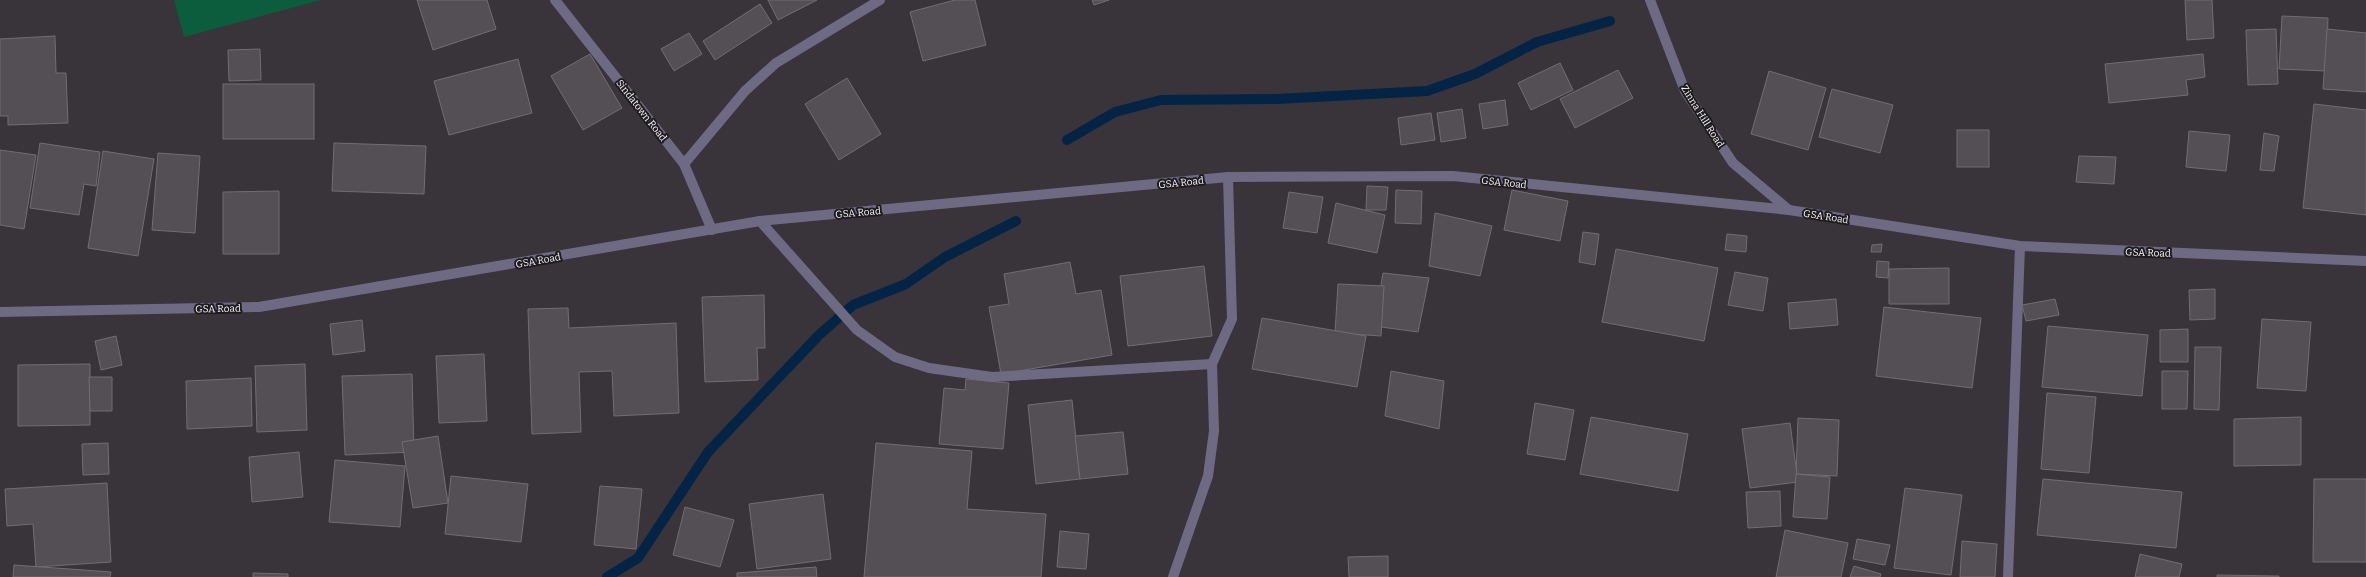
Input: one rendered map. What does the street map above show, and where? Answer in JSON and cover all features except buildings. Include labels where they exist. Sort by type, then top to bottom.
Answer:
[{"type":"street","name":"Sindatown Road","points":[[555,0],[684,164],[712,230]]},
{"type":"street","points":[[684,164],[745,92],[776,63],[880,0]]},
{"type":"street","name":"Zinna Hill Road","points":[[1650,0],[1685,92],[1733,163],[1788,210]]},
{"type":"street","name":"GSA Road","points":[[0,312],[259,308],[760,221],[1228,177],[1453,176],[1788,210],[2020,246],[2366,261]]},
{"type":"street","points":[[1173,577],[1208,476],[1214,431],[1212,364],[1232,319],[1228,177]]},
{"type":"street","points":[[760,221],[821,288],[856,330],[895,357],[928,368],[992,377],[1212,364]]},
{"type":"street","points":[[2008,577],[2020,246]]},
{"type":"green space","points":[[174,0],[321,0],[184,37]]},
{"type":"waterway","points":[[1067,140],[1115,112],[1161,100],[1277,99],[1427,91],[1475,74],[1537,42],[1610,21]]},
{"type":"waterway","points":[[607,577],[638,558],[708,452],[819,335],[853,305],[906,284],[945,257],[1016,221]]}]
